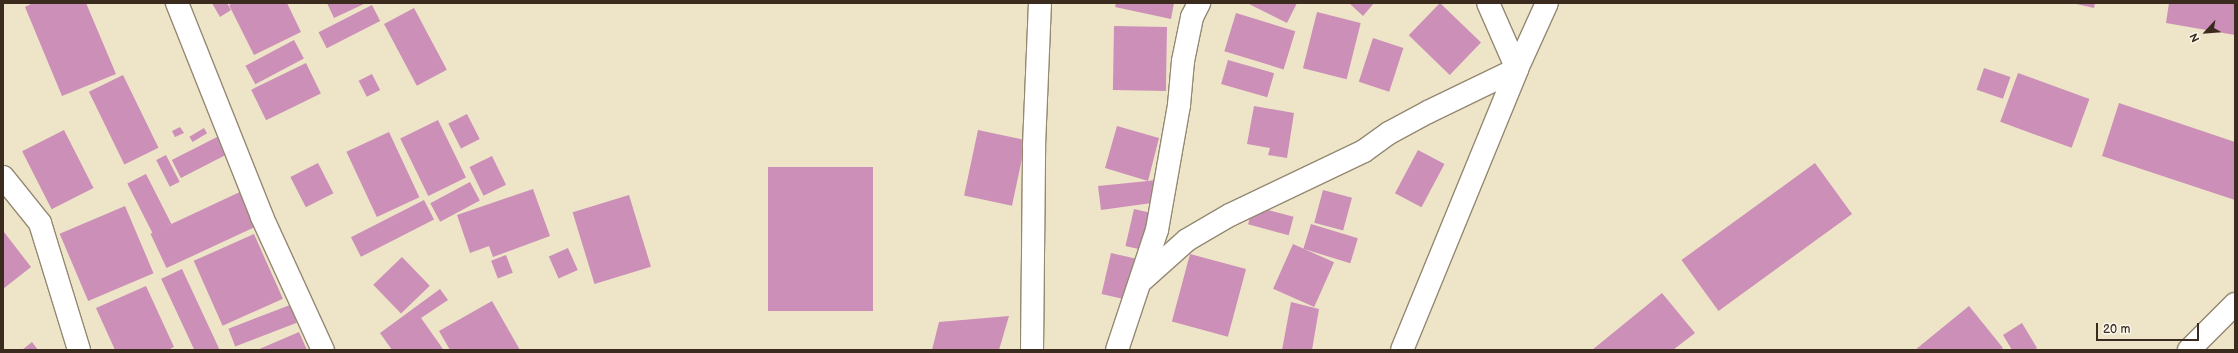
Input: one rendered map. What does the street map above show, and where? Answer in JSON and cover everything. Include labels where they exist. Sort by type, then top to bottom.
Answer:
[{"type":"street","points":[[177,3],[262,217],[323,350]]},
{"type":"street","points":[[1032,350],[1034,146],[1040,3]]},
{"type":"street","points":[[1117,350],[1157,230],[1179,106],[1183,61],[1192,17],[1199,3]]},
{"type":"street","points":[[1488,3],[1517,69]]},
{"type":"street","points":[[1402,350],[1517,69],[1547,3]]},
{"type":"street","points":[[1140,282],[1187,240],[1230,216],[1364,151],[1389,133],[1428,112],[1517,69]]},
{"type":"street","points":[[3,177],[40,223],[79,350]]},
{"type":"street","points":[[2189,350],[2235,304]]},
{"type":"building","points":[[33,3],[86,3],[116,74],[62,96],[25,7]]},
{"type":"building","points":[[212,3],[227,3],[231,10],[220,17]]},
{"type":"building","points":[[233,3],[287,3],[301,32],[254,55],[229,5]]},
{"type":"building","points":[[327,3],[366,3],[334,18]]},
{"type":"building","points":[[1116,3],[1174,3],[1171,19],[1115,7]]},
{"type":"building","points":[[1247,3],[1297,3],[1287,23]]},
{"type":"building","points":[[1349,3],[1374,3],[1363,16]]},
{"type":"building","points":[[1440,3],[1481,43],[1450,75],[1409,35]]},
{"type":"building","points":[[2072,3],[2095,3],[2094,8]]},
{"type":"building","points":[[2169,3],[2235,3],[2235,35],[2166,23]]},
{"type":"building","points":[[372,5],[380,21],[327,48],[319,32]]},
{"type":"building","points":[[414,8],[447,70],[417,86],[384,24]]},
{"type":"building","points":[[1317,12],[1361,23],[1347,79],[1303,68]]},
{"type":"building","points":[[1236,13],[1295,31],[1284,69],[1224,51]]},
{"type":"building","points":[[1114,26],[1167,27],[1166,91],[1113,90]]},
{"type":"building","points":[[1373,38],[1403,48],[1389,92],[1359,82]]},
{"type":"building","points":[[294,40],[304,59],[255,84],[245,66]]},
{"type":"building","points":[[1228,60],[1274,73],[1267,97],[1221,84]]},
{"type":"building","points":[[306,63],[321,94],[266,120],[251,90]]},
{"type":"building","points":[[1984,68],[2010,77],[2003,99],[1977,90]]},
{"type":"building","points":[[2018,73],[2089,99],[2072,148],[2000,122]]},
{"type":"building","points":[[372,74],[380,90],[367,97],[359,81]]},
{"type":"building","points":[[123,75],[159,148],[124,164],[89,92]]},
{"type":"building","points":[[2119,103],[2235,142],[2235,200],[2102,156]]},
{"type":"building","points":[[1254,106],[1294,113],[1287,158],[1268,155],[1270,148],[1247,144]]},
{"type":"building","points":[[467,114],[480,139],[461,148],[448,124]]},
{"type":"building","points":[[438,120],[466,178],[428,196],[400,138]]},
{"type":"building","points":[[1117,126],[1159,138],[1148,181],[1105,168]]},
{"type":"building","points":[[180,127],[184,133],[175,137],[172,131]]},
{"type":"building","points":[[204,128],[207,133],[193,142],[189,137]]},
{"type":"building","points":[[64,130],[94,188],[52,209],[22,151]]},
{"type":"building","points":[[978,130],[1026,140],[1012,206],[964,196]]},
{"type":"building","points":[[389,132],[419,197],[377,217],[346,152]]},
{"type":"building","points":[[219,136],[228,154],[181,178],[172,160]]},
{"type":"building","points":[[1418,150],[1444,164],[1421,207],[1395,193]]},
{"type":"building","points":[[166,155],[180,182],[170,187],[156,160]]},
{"type":"building","points":[[492,156],[506,185],[484,196],[470,167]]},
{"type":"building","points":[[318,163],[333,193],[306,207],[290,177]]},
{"type":"building","points":[[1815,163],[1852,214],[1719,311],[1682,260]]},
{"type":"building","points":[[768,167],[873,167],[873,311],[768,311]]},
{"type":"building","points":[[146,174],[171,224],[153,233],[127,184]]},
{"type":"building","points":[[1156,180],[1159,202],[1101,210],[1098,186]]},
{"type":"building","points":[[470,182],[480,201],[440,222],[430,203]]},
{"type":"building","points":[[533,189],[550,236],[493,257],[489,246],[470,253],[457,215]]},
{"type":"building","points":[[1323,190],[1352,198],[1343,231],[1314,223]]},
{"type":"building","points":[[242,191],[258,225],[167,268],[150,234]]},
{"type":"building","points":[[629,195],[651,267],[595,284],[573,212]]},
{"type":"building","points":[[424,200],[434,220],[361,257],[351,237]]},
{"type":"building","points":[[125,206],[154,273],[88,301],[60,234]]},
{"type":"building","points":[[1253,206],[1294,217],[1289,235],[1248,224]]},
{"type":"building","points":[[1134,209],[1155,214],[1147,251],[1125,246]]},
{"type":"building","points":[[1311,224],[1358,238],[1350,263],[1303,249]]},
{"type":"building","points":[[4,232],[31,267],[3,289],[3,233]]},
{"type":"building","points":[[254,234],[283,299],[223,326],[194,261]]},
{"type":"building","points":[[1293,244],[1334,262],[1314,307],[1273,289]]},
{"type":"building","points":[[568,248],[578,270],[559,278],[549,257]]},
{"type":"building","points":[[1111,253],[1136,259],[1127,300],[1102,294]]},
{"type":"building","points":[[1190,254],[1246,269],[1228,337],[1172,322]]},
{"type":"building","points":[[506,255],[513,273],[498,278],[491,261]]},
{"type":"building","points":[[402,257],[430,286],[401,314],[373,285]]},
{"type":"building","points":[[182,269],[220,350],[194,350],[161,279]]},
{"type":"building","points":[[146,286],[174,347],[168,350],[115,350],[96,308]]},
{"type":"building","points":[[440,289],[448,300],[421,318],[443,349],[392,350],[380,333]]},
{"type":"building","points":[[1662,293],[1695,333],[1673,350],[1592,350]]},
{"type":"building","points":[[492,301],[520,350],[450,350],[439,331]]},
{"type":"building","points":[[1291,302],[1319,309],[1312,350],[1282,350]]},
{"type":"building","points":[[290,305],[297,323],[235,346],[228,329]]},
{"type":"building","points":[[1969,306],[2003,348],[2000,350],[1915,350]]},
{"type":"building","points":[[1009,316],[999,350],[932,350],[939,322]]},
{"type":"building","points":[[2022,323],[2037,348],[2034,350],[2012,350],[2003,335]]},
{"type":"building","points":[[299,332],[307,350],[257,350]]},
{"type":"building","points":[[32,342],[38,350],[22,350]]}]
